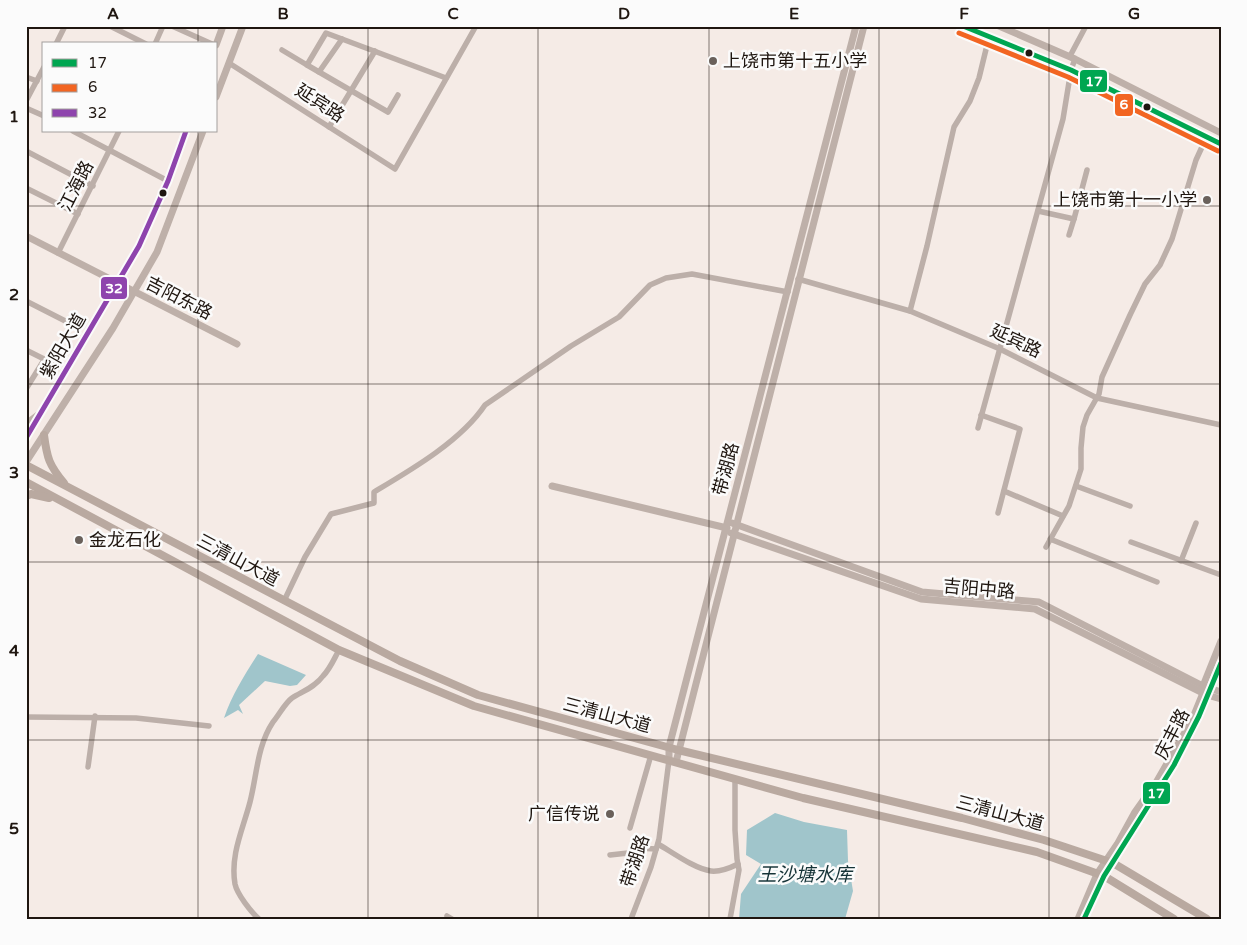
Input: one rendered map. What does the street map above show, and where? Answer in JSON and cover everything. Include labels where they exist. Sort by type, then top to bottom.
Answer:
[{"type":"highway","points":[[42,436],[51,466],[67,486]]},
{"type":"highway","name":"三清山大道","points":[[26,464],[400,661],[478,695],[678,750],[962,818],[1044,840],[1110,862],[1207,919]]},
{"type":"highway","name":"三清山大道","points":[[26,482],[339,650],[474,706],[803,798],[1037,852],[1100,875],[1174,919]]},
{"type":"highway","points":[[26,496],[32,494],[57,499]]},
{"type":"main road","points":[[217,42],[223,26]]},
{"type":"main road","points":[[218,92],[243,26]]},
{"type":"main road","name":"带湖路","points":[[672,761],[669,747],[856,26]]},
{"type":"main road","name":"带湖路","points":[[672,761],[678,750],[864,26]]},
{"type":"main road","points":[[962,26],[1071,70],[1221,144]]},
{"type":"main road","points":[[999,26],[1073,58],[1221,133]]},
{"type":"main road","name":"紫阳大道","points":[[28,435],[139,246],[168,181],[186,132]]},
{"type":"main road","name":"紫阳大道","points":[[26,464],[134,292],[160,244],[203,132]]},
{"type":"main road","name":"吉阳东路","points":[[26,236],[238,344]]},
{"type":"main road","points":[[26,424],[44,410]]},
{"type":"main road","points":[[28,435],[42,436]]},
{"type":"main road","name":"吉阳中路","points":[[552,486],[727,527],[736,524],[922,592],[1039,602],[1221,699]]},
{"type":"main road","name":"吉阳中路","points":[[727,527],[733,534],[921,599],[1036,609],[1206,690],[1221,692]]},
{"type":"main road","points":[[1078,919],[1135,812],[1157,781],[1192,720],[1206,690],[1221,641]]},
{"type":"main road","name":"庆丰路","points":[[1110,862],[1127,842],[1174,765],[1199,716],[1206,690],[1221,662]]},
{"type":"main road","points":[[1084,919],[1100,875]]},
{"type":"street","points":[[57,42],[65,26]]},
{"type":"street","points":[[110,26],[142,42]]},
{"type":"street","points":[[157,42],[162,26]]},
{"type":"street","points":[[172,26],[208,42]]},
{"type":"street","points":[[307,64],[326,33],[446,78],[476,26]]},
{"type":"street","points":[[978,428],[1063,120],[1073,58],[1086,26]]},
{"type":"street","points":[[910,311],[954,127],[970,101],[979,78],[989,37]]},
{"type":"street","points":[[320,72],[342,39]]},
{"type":"street","points":[[282,50],[388,112],[398,95]]},
{"type":"street","points":[[329,127],[375,52]]},
{"type":"street","name":"延宾路","points":[[229,63],[395,169],[446,78]]},
{"type":"street","points":[[26,77],[40,78],[26,101]]},
{"type":"street","points":[[26,108],[42,115]]},
{"type":"street","points":[[75,132],[168,181]]},
{"type":"street","name":"江海路","points":[[58,253],[119,132]]},
{"type":"street","points":[[1046,547],[1069,506],[1076,486],[1081,469],[1083,427],[1087,415],[1097,398],[1102,377],[1130,315],[1145,284],[1160,266],[1172,239],[1196,160],[1207,136]]},
{"type":"street","points":[[26,151],[93,186]]},
{"type":"street","points":[[1069,235],[1087,170]]},
{"type":"street","points":[[26,188],[78,214]]},
{"type":"street","points":[[1038,211],[1074,219]]},
{"type":"street","points":[[284,601],[306,557],[331,514],[374,503],[374,492],[437,452],[477,418],[486,405],[571,346],[619,317],[650,285],[666,278],[692,274],[788,292]]},
{"type":"street","name":"延宾路","points":[[798,279],[910,311],[1000,349],[1097,398],[1221,425]]},
{"type":"street","points":[[26,301],[79,328]]},
{"type":"street","points":[[26,350],[56,365]]},
{"type":"street","points":[[26,388],[44,360]]},
{"type":"street","points":[[982,416],[1020,429],[998,513]]},
{"type":"street","points":[[1076,486],[1130,506]]},
{"type":"street","points":[[1004,491],[1063,516]]},
{"type":"street","points":[[1181,561],[1196,523]]},
{"type":"street","points":[[1050,539],[1157,582]]},
{"type":"street","points":[[1131,542],[1221,575]]},
{"type":"street","points":[[259,919],[251,912],[235,886],[235,868],[236,846],[250,802],[253,779],[260,753],[272,724],[291,699],[306,691],[323,677],[339,650]]},
{"type":"street","points":[[26,717],[94,716],[136,718],[209,726]]},
{"type":"street","points":[[88,766],[94,716]]},
{"type":"street","points":[[630,828],[651,755]]},
{"type":"street","name":"带湖路","points":[[631,919],[657,846],[672,761]]},
{"type":"street","points":[[730,919],[739,870],[735,830],[735,779]]},
{"type":"street","points":[[610,855],[628,853],[638,848],[657,846],[711,871],[729,869],[738,864]]},
{"type":"water","points":[[258,654],[306,675],[297,685],[290,686],[265,681],[239,705],[243,714],[238,710],[224,718],[235,693]]},
{"type":"water","name":"王沙塘水库","points":[[775,813],[804,822],[847,830],[848,861],[853,891],[845,919],[739,919],[741,894],[761,864],[746,855],[747,830]]},
{"type":"transit line","name":"17","points":[[963,26],[1071,70],[1221,144]]},
{"type":"transit line","name":"6","points":[[959,33],[1068,77],[1218,151]]},
{"type":"transit line","name":"32","points":[[26,438],[139,246],[168,181],[186,132]]},
{"type":"transit line","name":"17","points":[[1084,919],[1104,876],[1174,765],[1199,716],[1221,663]]},
{"type":"place","name":"上饶市第十五小学","points":[[713,61]]},
{"type":"place","name":"上饶市第十一小学","points":[[1207,200]]},
{"type":"place","name":"金龙石化","points":[[79,540]]},
{"type":"place","name":"广信传说","points":[[610,814]]}]
